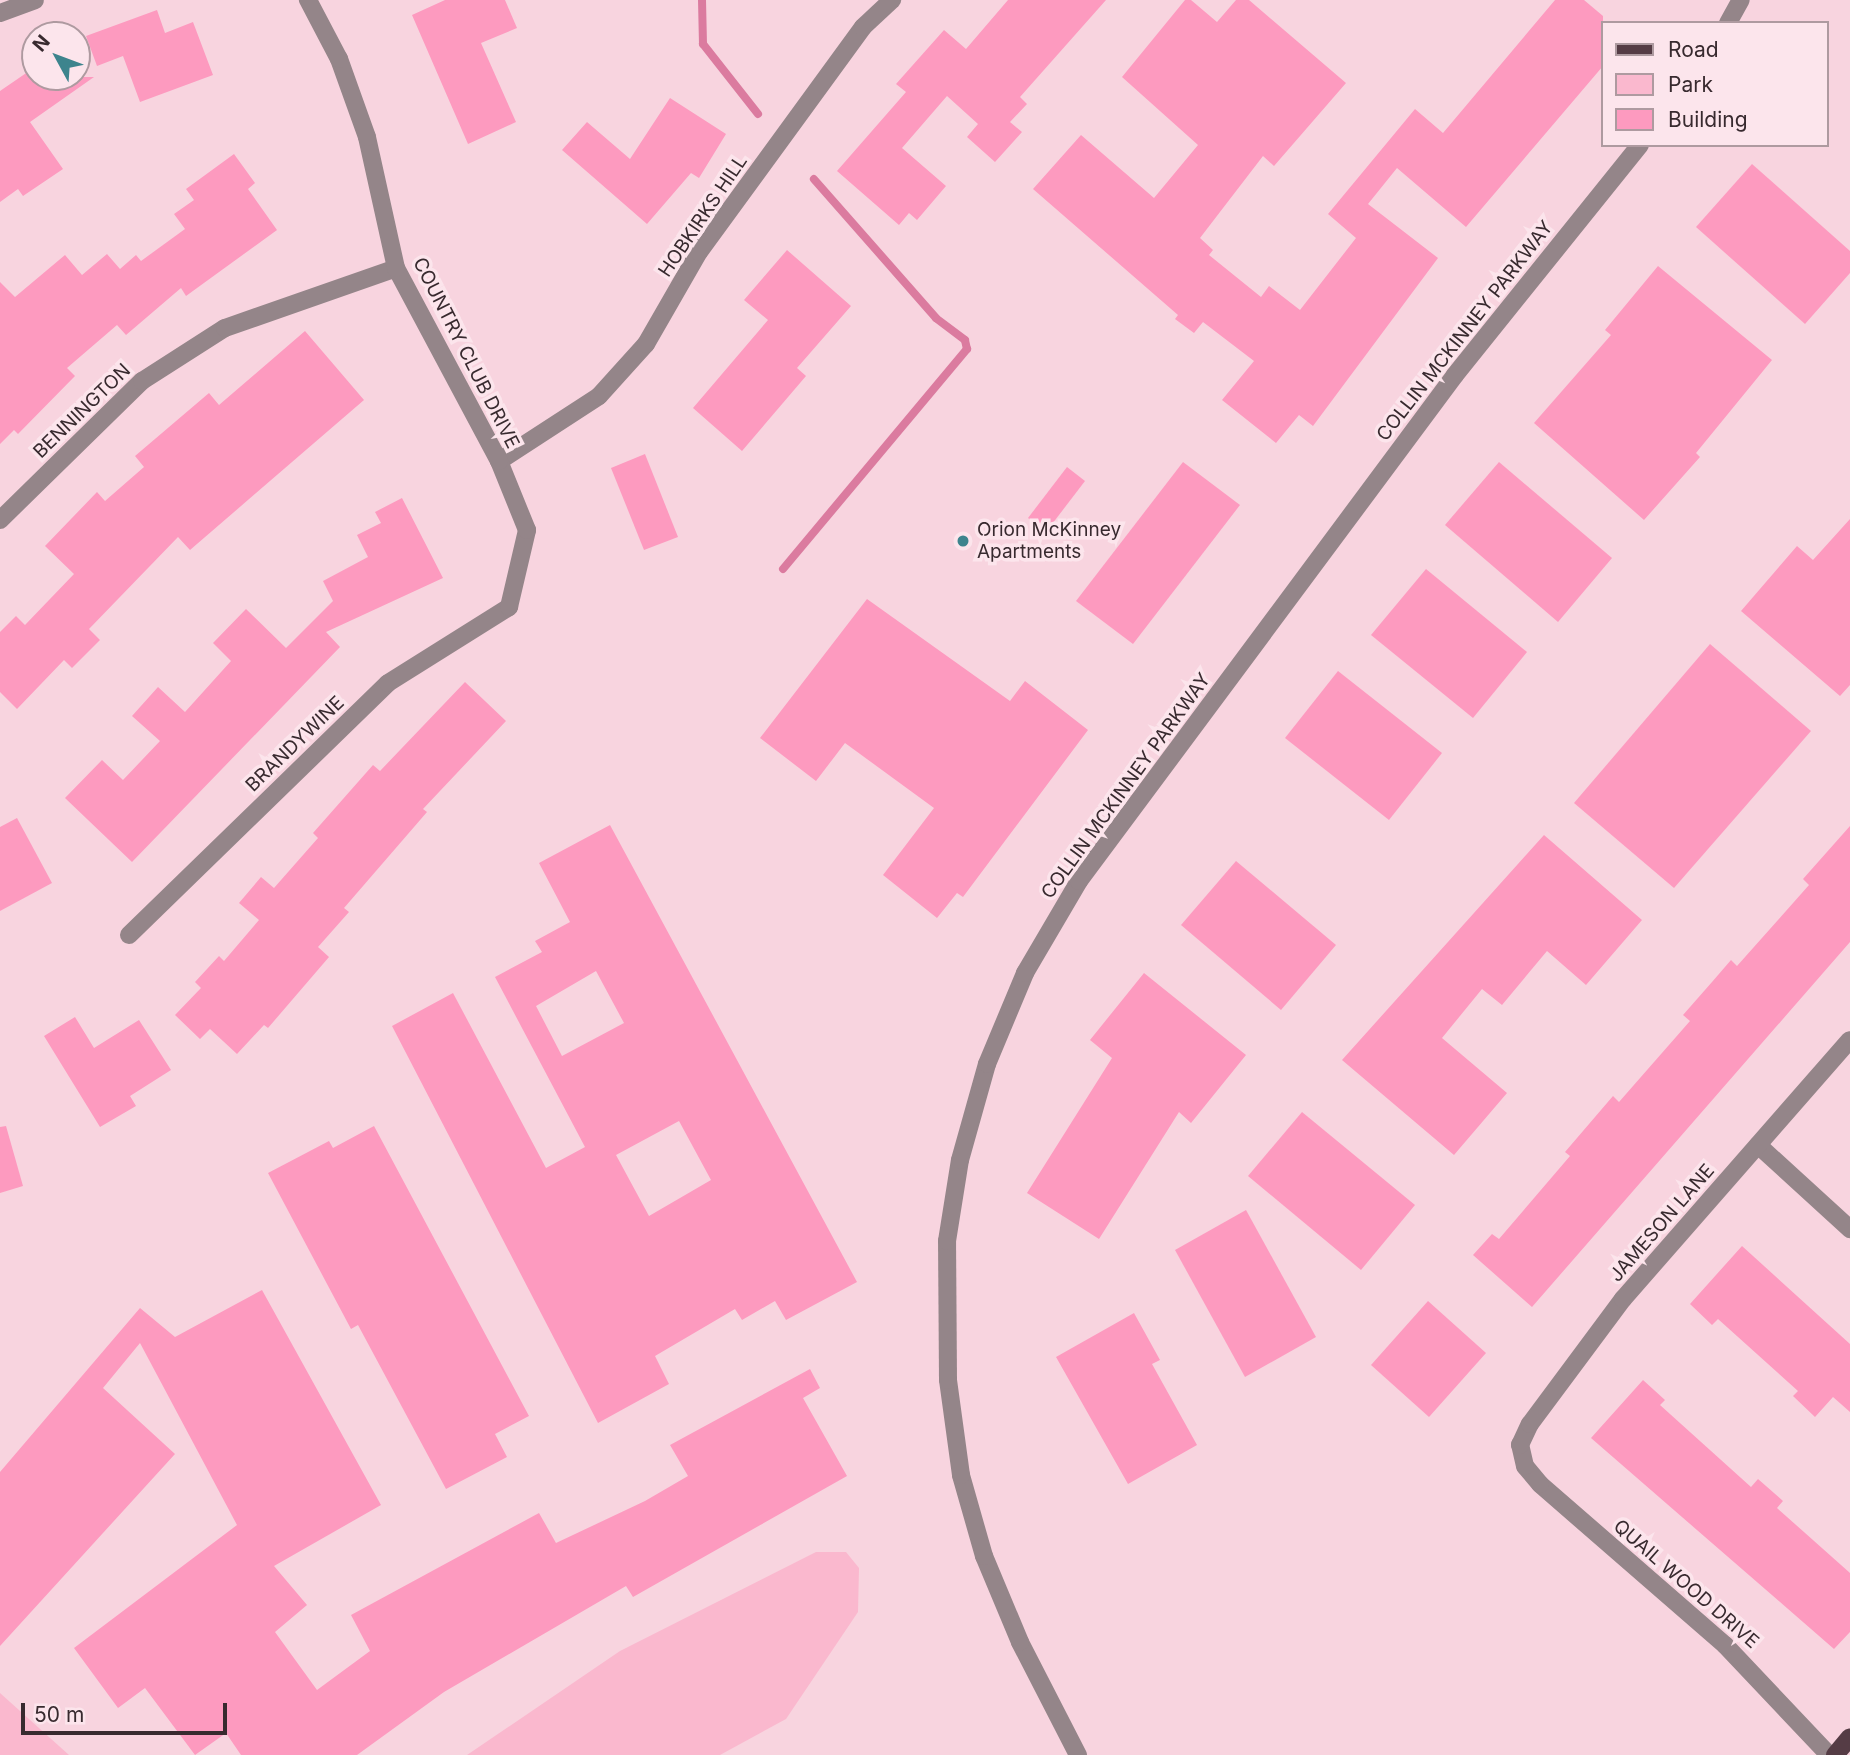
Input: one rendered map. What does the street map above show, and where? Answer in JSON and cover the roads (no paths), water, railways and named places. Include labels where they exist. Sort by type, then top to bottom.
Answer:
[{"type":"main road","points":[[1835,1755],[1850,1737]]},
{"type":"street","points":[[0,13],[35,0]]},
{"type":"street","name":"COUNTRY CLUB DRIVE","points":[[309,0],[340,59],[367,136],[396,268],[499,461],[527,530],[509,607]]},
{"type":"street","name":"HOBKIRKS HILL","points":[[499,461],[599,396],[646,344],[699,252],[863,27],[892,0]]},
{"type":"street","points":[[1729,21],[1741,0]]},
{"type":"street","name":"COLLIN MCKINNEY PARKWAY","points":[[1079,1755],[1020,1642],[984,1556],[961,1475],[951,1406],[944,1322],[947,1241],[960,1160],[987,1064],[1025,973],[1079,881],[1494,324],[1638,147]]},
{"type":"street","name":"BENNINGTON","points":[[0,520],[152,374],[225,328],[396,268]]},
{"type":"street","name":"BRANDYWINE","points":[[129,935],[388,682],[509,607]]},
{"type":"street","name":"JAMESON LANE","points":[[1520,1445],[1609,1316],[1850,1040]]},
{"type":"street","points":[[1758,1145],[1850,1229]]},
{"type":"street","name":"QUAIL WOOD DRIVE","points":[[1520,1445],[1533,1477],[1725,1645],[1829,1755]]},
{"type":"waterway","points":[[702,0],[703,44],[758,114]]},
{"type":"waterway","points":[[783,569],[967,349],[965,340],[936,318],[814,179]]},
{"type":"place","name":"Orion McKinney Apartments","points":[[963,541]]}]
